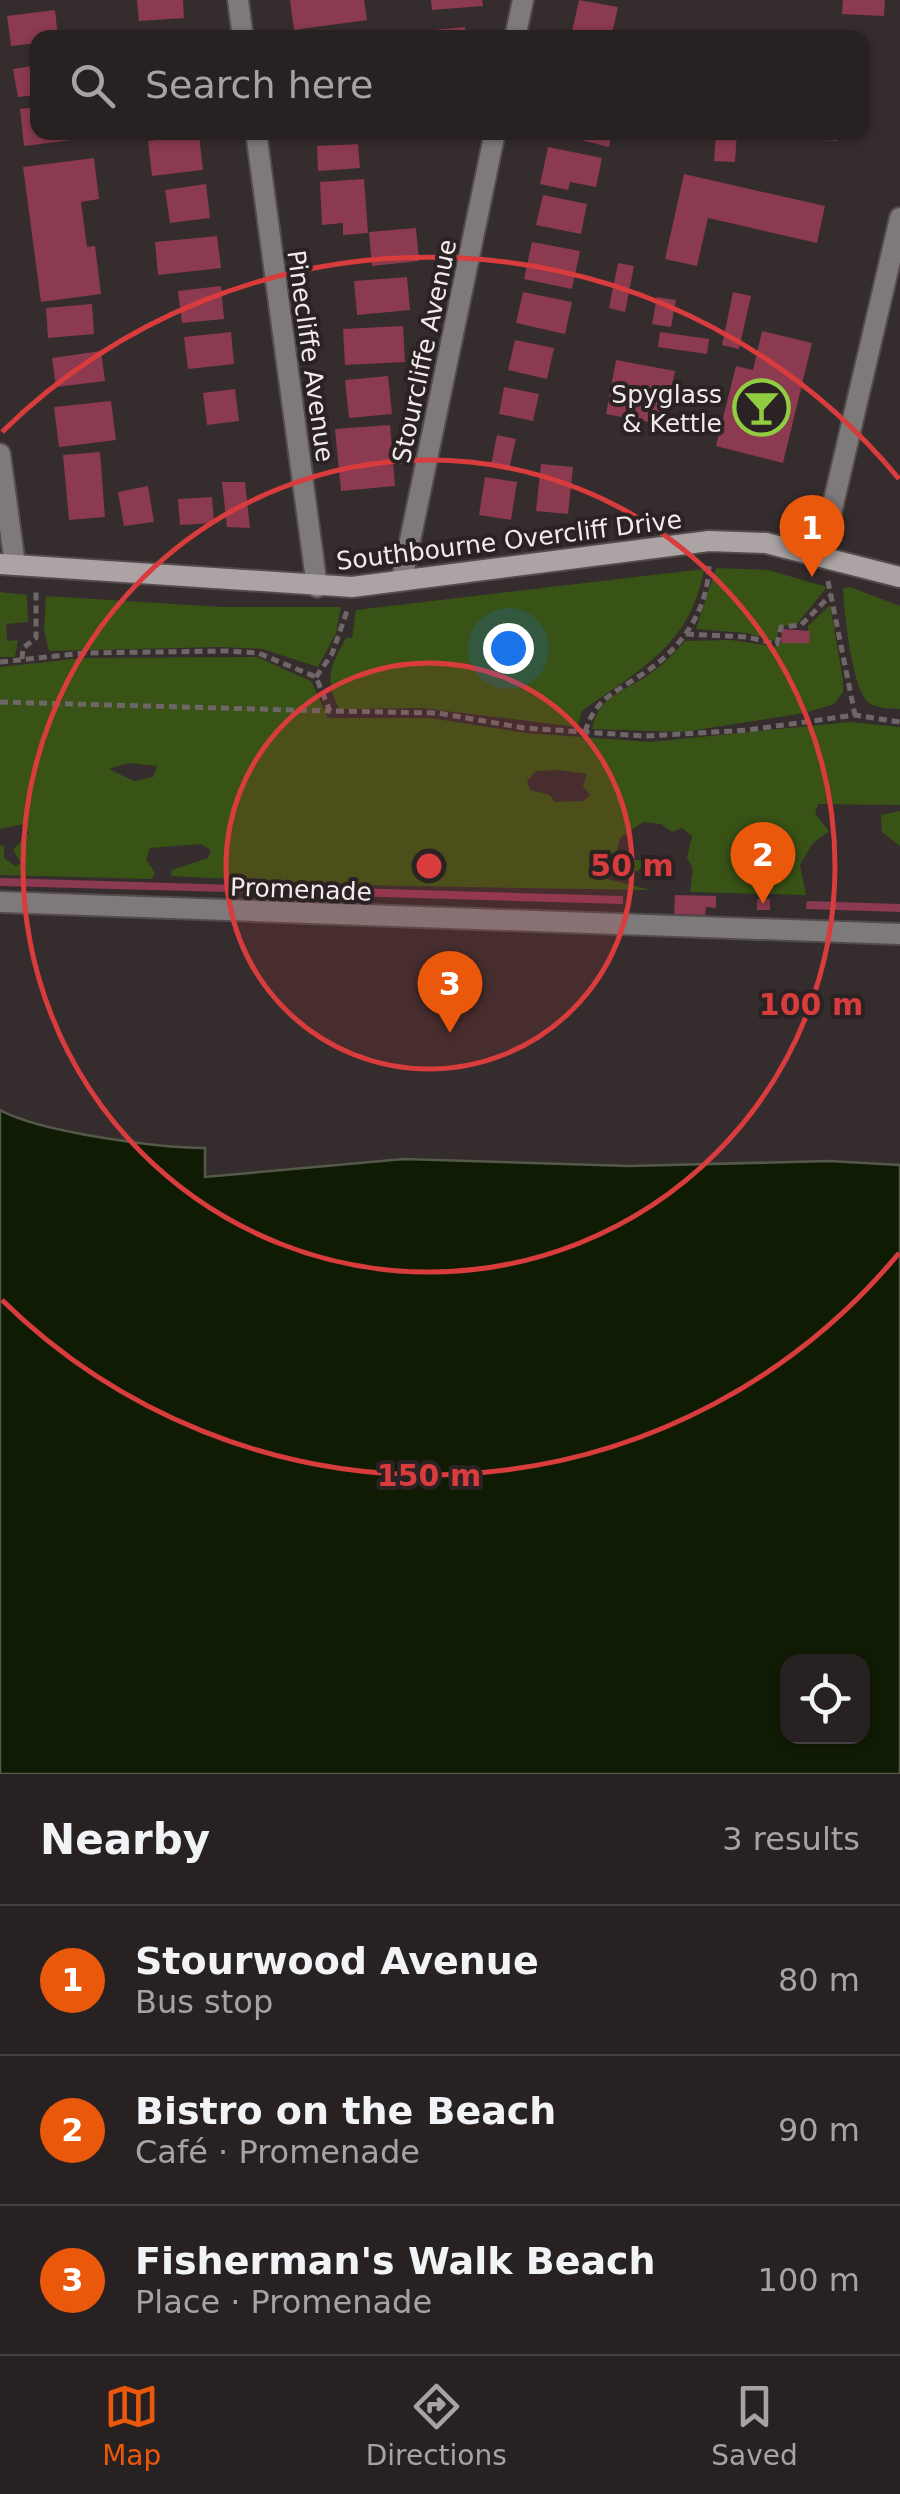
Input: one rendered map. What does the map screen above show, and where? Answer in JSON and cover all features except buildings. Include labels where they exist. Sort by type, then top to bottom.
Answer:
[{"type":"street","points":[[238,0],[242,30]]},
{"type":"street","points":[[516,30],[522,0]]},
{"type":"street","name":"Pinecliffe Avenue","points":[[257,140],[318,587]]},
{"type":"street","name":"Stourcliffe Avenue","points":[[402,579],[493,140]]},
{"type":"street","points":[[821,556],[900,218]]},
{"type":"street","points":[[0,454],[8,565]]},
{"type":"street","name":"Southbourne Overcliff Drive","points":[[8,565],[318,587],[352,586],[709,542],[766,543],[900,578]]},
{"type":"street","name":"Promenade","points":[[0,902],[900,934]]},
{"type":"path","points":[[586,732],[592,711],[606,696],[642,675],[686,634],[705,601],[709,542]]},
{"type":"path","points":[[821,556],[855,715]]},
{"type":"path","points":[[22,659],[23,648],[36,638],[38,566]]},
{"type":"path","points":[[316,677],[343,629],[352,586]]},
{"type":"path","points":[[686,634],[748,637],[777,644],[781,627],[801,626],[832,594]]},
{"type":"path","points":[[0,662],[226,651],[258,654],[316,677],[330,711]]},
{"type":"path","points":[[0,702],[438,712],[524,728],[681,736],[855,715],[900,721]]},
{"type":"green space","points":[[716,568],[768,570],[827,587],[797,624],[779,627],[776,641],[746,633],[696,629]]},
{"type":"green space","points":[[704,569],[688,617],[675,636],[643,668],[582,711],[577,727],[421,708],[339,709],[334,698],[331,673],[346,638],[352,638],[356,610]]},
{"type":"green space","points":[[850,587],[900,606],[900,709],[869,703],[858,683],[843,588]]},
{"type":"green space","points":[[0,592],[27,595],[28,622],[6,624],[7,641],[18,640],[15,657],[0,657]]},
{"type":"green space","points":[[46,596],[222,607],[341,607],[336,633],[318,667],[262,649],[49,651],[44,630]]},
{"type":"green space","points":[[830,605],[843,680],[843,692],[834,704],[805,713],[683,732],[592,729],[608,700],[659,667],[685,641],[731,640],[777,647],[781,643],[808,643],[808,626]]},
{"type":"green space","points":[[257,657],[311,681],[328,718],[430,718],[526,733],[651,742],[849,722],[900,727],[900,805],[818,804],[815,814],[829,831],[812,844],[800,865],[806,895],[690,892],[693,869],[687,858],[692,836],[682,828],[672,832],[661,824],[643,822],[620,838],[617,851],[634,860],[647,860],[638,871],[601,869],[592,875],[650,890],[350,885],[171,876],[172,870],[208,858],[211,850],[200,844],[150,848],[146,859],[155,873],[152,879],[0,875],[0,845],[4,846],[4,858],[15,866],[21,863],[13,850],[29,833],[24,824],[0,829],[0,667],[83,658]],"holes":[[[129,763],[157,766],[157,767],[153,777],[134,781],[109,769]],[[536,771],[587,774],[583,786],[590,795],[583,801],[554,802],[550,795],[530,790],[527,781]]]},
{"type":"green space","points":[[900,811],[900,846],[882,832],[881,815]]},
{"type":"shaded area","points":[[0,1110],[42,1125],[100,1137],[205,1148],[205,1177],[404,1159],[629,1166],[829,1161],[900,1165],[900,1774],[0,1774]]},
{"type":"place","name":"Spyglass & Kettle","points":[[761,408]]},
{"type":"place","name":"Stourwood Avenue","points":[[812,577]]},
{"type":"place","name":"Bistro on the Beach","points":[[763,904]]},
{"type":"place","name":"Fisherman's Walk Beach","points":[[450,1033]]}]
